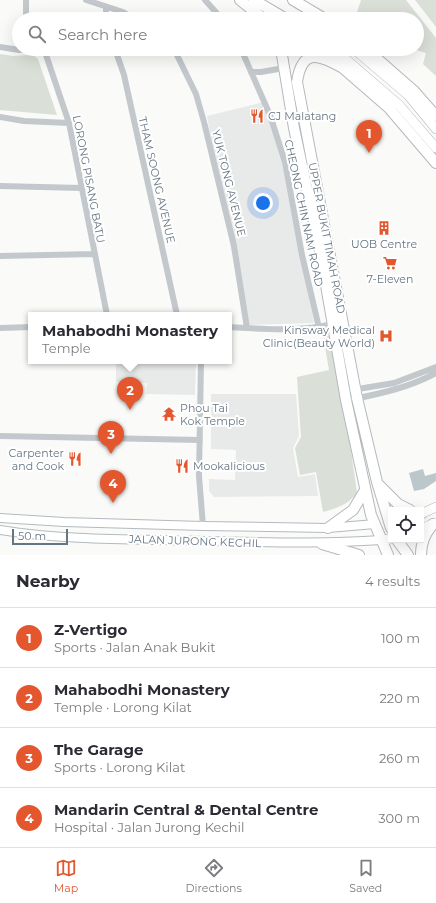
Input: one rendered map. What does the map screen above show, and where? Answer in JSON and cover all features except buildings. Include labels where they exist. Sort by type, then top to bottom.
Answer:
[{"type":"highway","points":[[240,0],[255,12]]},
{"type":"highway","points":[[254,0],[275,12]]},
{"type":"highway","points":[[297,1],[314,12]]},
{"type":"highway","name":"UPPER BUKIT TIMAH ROAD","points":[[282,56],[333,324],[345,396],[365,490],[375,524],[386,540],[388,555]]},
{"type":"highway","name":"UPPER BUKIT TIMAH ROAD","points":[[343,68],[323,57],[313,56],[304,60],[299,67],[297,82],[357,394],[377,482],[388,518]]},
{"type":"highway","points":[[329,56],[389,108],[436,163]]},
{"type":"highway","points":[[374,56],[414,91],[436,116]]},
{"type":"highway","points":[[377,482],[398,504],[404,507]]},
{"type":"highway","points":[[328,528],[354,510],[365,490]]},
{"type":"highway","points":[[421,555],[422,543],[428,531],[435,524]]},
{"type":"highway","points":[[399,543],[408,555]]},
{"type":"highway","points":[[322,544],[359,555]]},
{"type":"main road","points":[[342,56],[399,105],[436,148]]},
{"type":"main road","points":[[362,56],[408,96],[436,128]]},
{"type":"main road","points":[[424,512],[436,507]]},
{"type":"main road","name":"JALAN JURONG KECHIL","points":[[0,518],[64,522],[328,528],[388,524]]},
{"type":"main road","points":[[424,528],[435,524]]},
{"type":"main road","name":"JALAN JURONG KECHIL","points":[[0,530],[46,536],[322,544],[386,540]]},
{"type":"street","points":[[26,0],[26,12]]},
{"type":"street","points":[[86,0],[123,12]]},
{"type":"street","points":[[205,0],[216,12]]},
{"type":"street","points":[[106,7],[106,12]]},
{"type":"street","points":[[0,47],[12,49]]},
{"type":"street","name":"LORONG PISANG BATU","points":[[46,56],[69,123],[106,312]]},
{"type":"street","name":"THAM SOONG AVENUE","points":[[117,56],[125,83],[177,312]]},
{"type":"street","name":"YUK TONG AVENUE","points":[[177,56],[196,94],[204,122],[234,246],[247,328]]},
{"type":"street","name":"CHEONG CHIN NAM ROAD","points":[[244,56],[270,115],[285,162],[302,255],[319,328]]},
{"type":"street","points":[[251,72],[264,72],[284,68]]},
{"type":"street","points":[[255,82],[264,72]]},
{"type":"street","points":[[0,117],[24,121],[69,123]]},
{"type":"street","points":[[0,186],[81,188]]},
{"type":"street","points":[[0,256],[94,254]]},
{"type":"street","points":[[232,327],[319,328],[333,324]]},
{"type":"street","points":[[0,328],[28,327]]},
{"type":"street","points":[[201,364],[198,476],[203,526]]},
{"type":"street","points":[[357,394],[394,383],[436,367]]},
{"type":"street","points":[[345,396],[410,385],[436,373]]},
{"type":"street","points":[[0,436],[200,440]]},
{"type":"shaded area","points":[[361,0],[406,0],[415,12],[357,12]]},
{"type":"shaded area","points":[[415,0],[436,0],[436,27]]},
{"type":"shaded area","points":[[424,23],[436,38],[436,76],[423,64],[426,53],[424,52]]},
{"type":"shaded area","points":[[0,54],[12,56],[34,56],[38,59],[57,115],[0,110]]},
{"type":"shaded area","points":[[264,102],[283,162],[314,323],[245,325],[207,116]]},
{"type":"shaded area","points":[[323,336],[329,336],[336,344],[357,493],[342,506],[323,512],[316,472],[300,475],[295,448],[301,437],[297,377],[329,370]]},
{"type":"shaded area","points":[[116,364],[196,364],[195,395],[146,394],[147,383],[116,382]]},
{"type":"shaded area","points":[[211,394],[296,394],[299,436],[293,448],[298,477],[315,474],[318,496],[214,497],[209,491],[209,479],[235,480],[236,450],[211,449]]},
{"type":"shaded area","points":[[423,469],[425,476],[436,473],[436,481],[424,489],[414,491],[409,473]]},
{"type":"place","name":"CJ Malatang","points":[[257,116]]},
{"type":"place","name":"Z-Vertigo","points":[[369,153]]},
{"type":"place","name":"UOB Centre","points":[[384,228]]},
{"type":"place","name":"7-Eleven","points":[[390,263]]},
{"type":"place","name":"Kinsway Medical Clinic(Beauty World)","points":[[386,336]]},
{"type":"place","name":"Mahabodhi Monastery","points":[[130,410]]},
{"type":"place","name":"Phou Tai Kok Temple","points":[[169,414]]},
{"type":"place","name":"The Garage","points":[[111,454]]},
{"type":"place","name":"Carpenter and Cook","points":[[75,459]]},
{"type":"place","name":"Mookalicious","points":[[182,466]]},
{"type":"place","name":"Mandarin Central & Dental Centre","points":[[113,503]]}]
